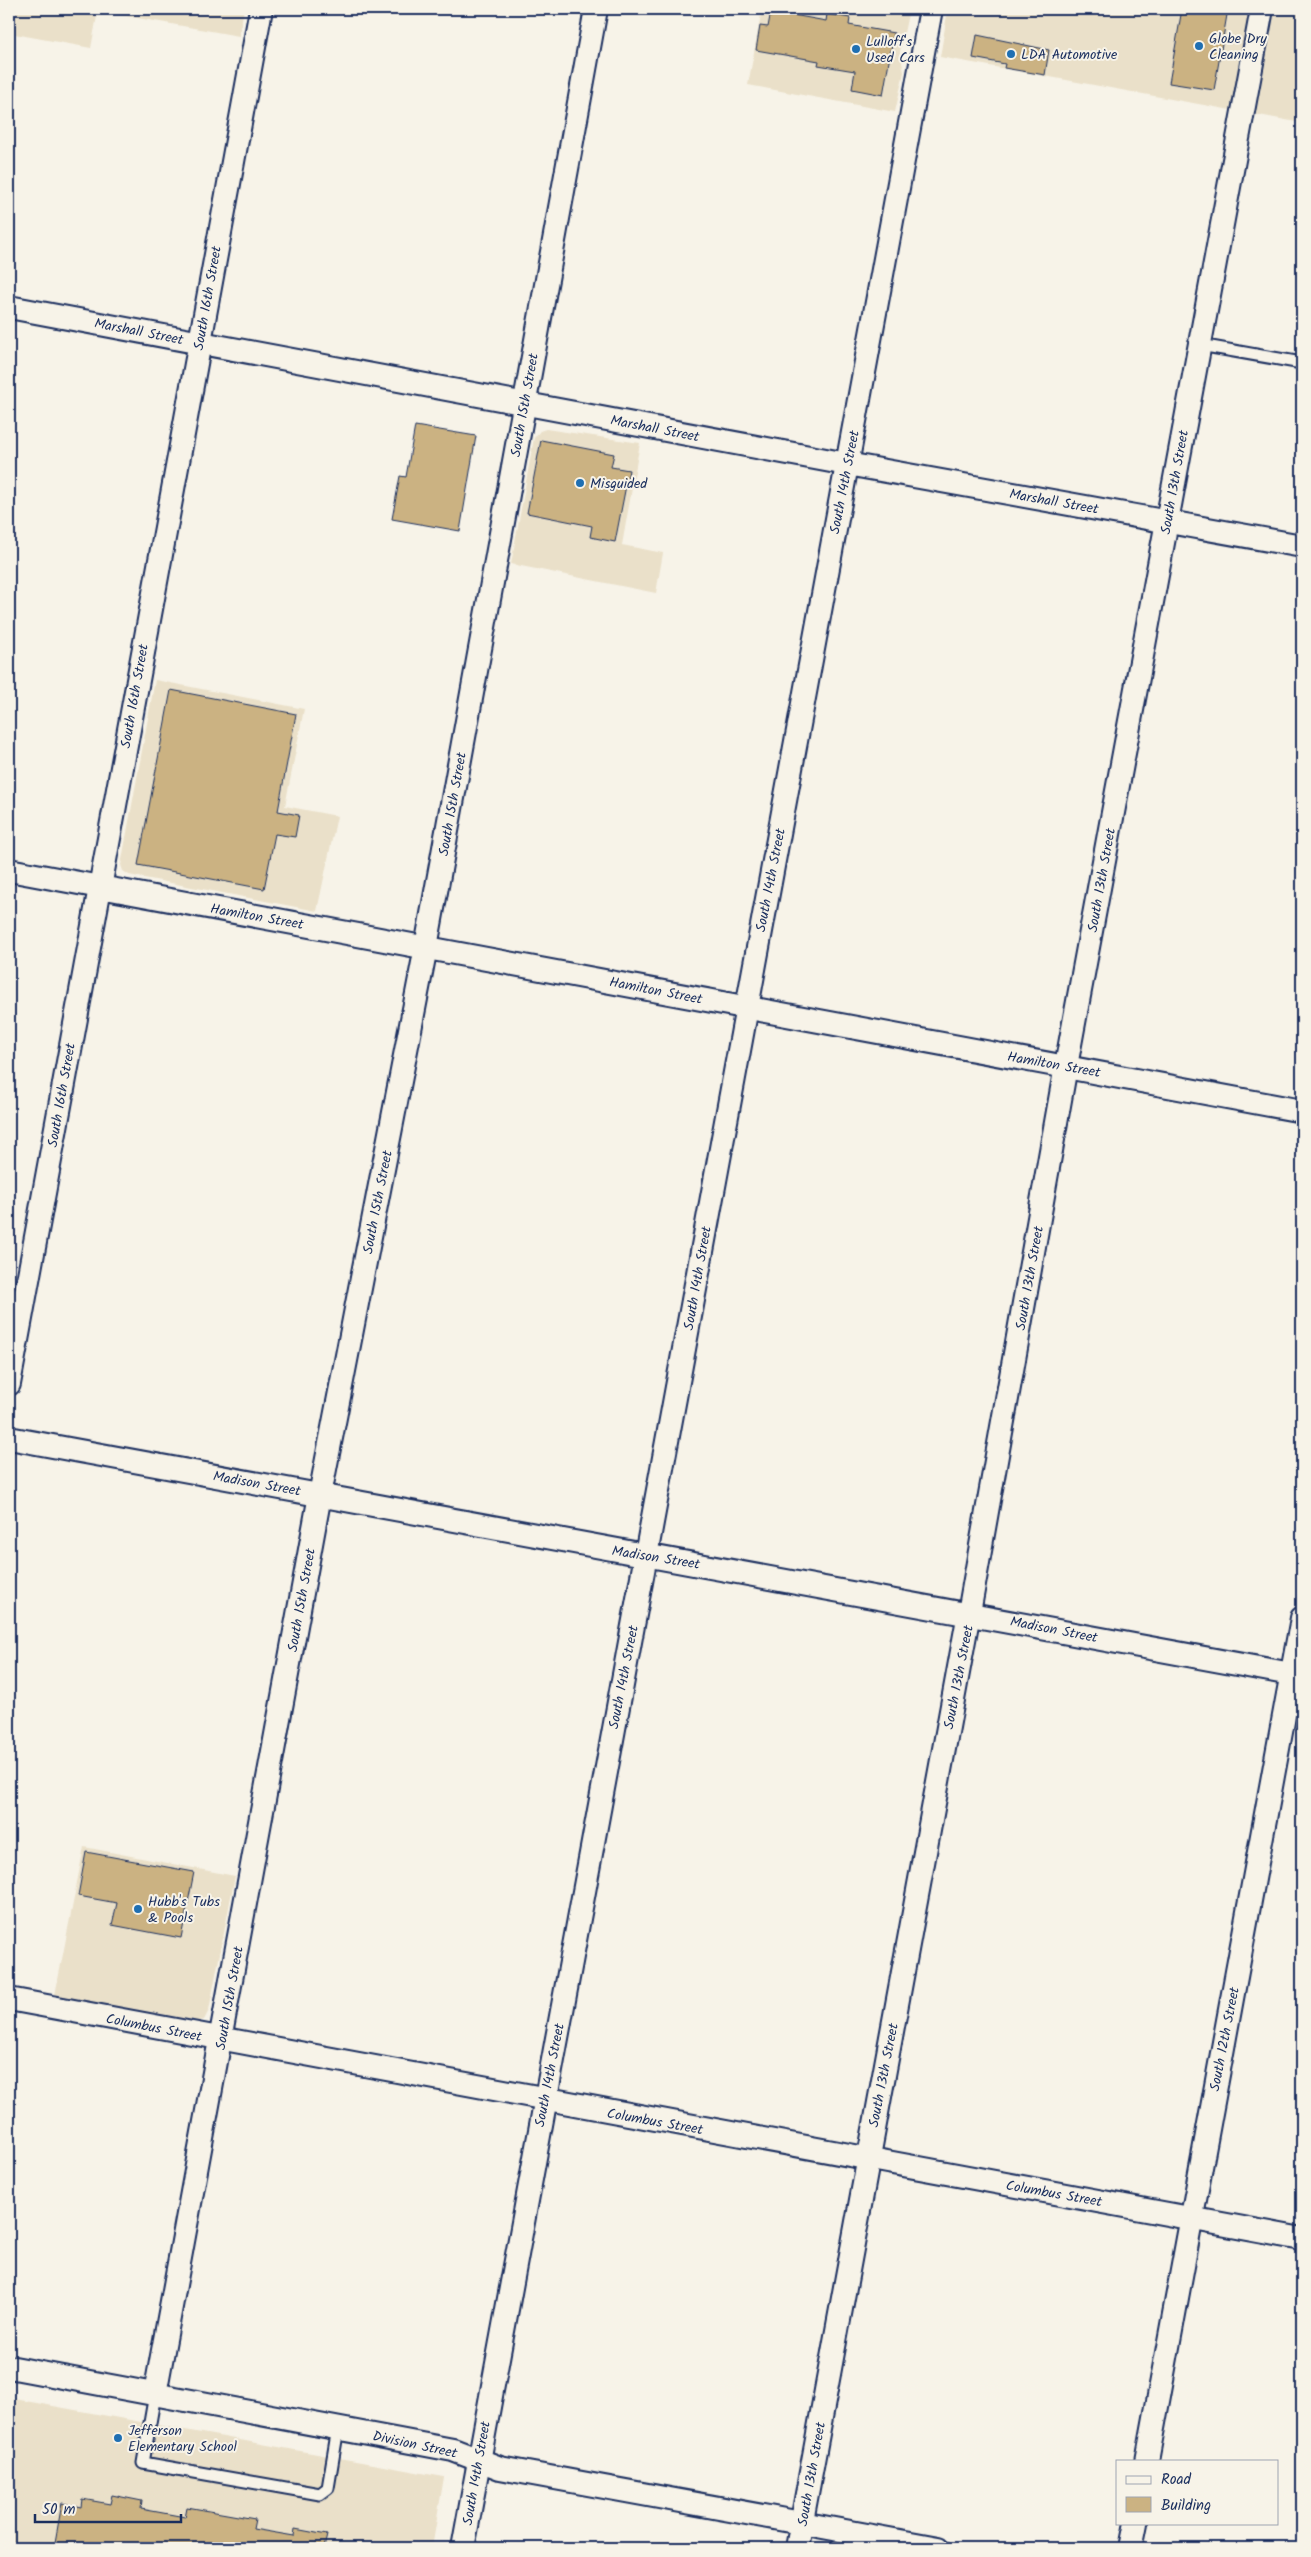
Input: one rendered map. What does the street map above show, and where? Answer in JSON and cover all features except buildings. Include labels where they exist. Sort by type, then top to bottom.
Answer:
[{"type":"street","name":"South 16th Street","points":[[9,1384],[260,9]]},
{"type":"street","name":"South 15th Street","points":[[155,2394],[222,2039],[320,1495],[426,947],[596,9]]},
{"type":"street","name":"South 14th Street","points":[[463,2548],[544,2100],[931,9]]},
{"type":"street","name":"South 13th Street","points":[[797,2548],[969,1613],[1066,1066],[1262,9]]},
{"type":"street","name":"Marshall Street","points":[[9,307],[847,464],[1302,546]]},
{"type":"street","name":"Hamilton Street","points":[[9,870],[1302,1110]]},
{"type":"street","name":"Madison Street","points":[[9,1438],[969,1613],[1297,1675]]},
{"type":"street","name":"South 12th Street","points":[[1147,2460],[1191,2218],[1297,1675],[1302,1618]]},
{"type":"street","name":"Columbus Street","points":[[9,1999],[1302,2240]]},
{"type":"street","name":"Division Street","points":[[9,2367],[453,2450],[500,2468],[938,2548]]},
{"type":"street","points":[[1131,2548],[1136,2524]]},
{"type":"lane","points":[[1200,344],[1302,363]]},
{"type":"lane","points":[[155,2394],[143,2463],[320,2494],[328,2488],[338,2428]]},
{"type":"shaded area","points":[[9,9],[244,9],[239,36],[98,11],[91,48],[9,33]]},
{"type":"shaded area","points":[[762,9],[827,11],[828,9],[909,9],[900,52],[904,72],[895,112],[748,85]]},
{"type":"shaded area","points":[[948,9],[1302,9],[1302,123],[940,57]]},
{"type":"shaded area","points":[[546,429],[640,443],[622,545],[663,553],[656,593],[511,564],[534,438],[540,431]]},
{"type":"shaded area","points":[[155,680],[304,709],[285,806],[337,816],[317,911],[129,875],[123,871],[121,865]]},
{"type":"shaded area","points":[[84,1847],[235,1876],[209,2010],[204,2020],[193,2022],[55,1995]]},
{"type":"shaded area","name":"Jefferson Elementary School","points":[[9,2398],[444,2477],[432,2548],[9,2548]]},
{"type":"place","name":"Globe Dry Cleaning","points":[[1199,46]]},
{"type":"place","name":"Lulloff's Used Cars","points":[[856,49]]},
{"type":"place","name":"LDA Automotive","points":[[1011,54]]},
{"type":"place","name":"Misguided","points":[[580,483]]},
{"type":"place","name":"Hubb's Tubs & Pools","points":[[138,1909]]},
{"type":"place","name":"Jefferson Elementary School","points":[[118,2438]]}]
